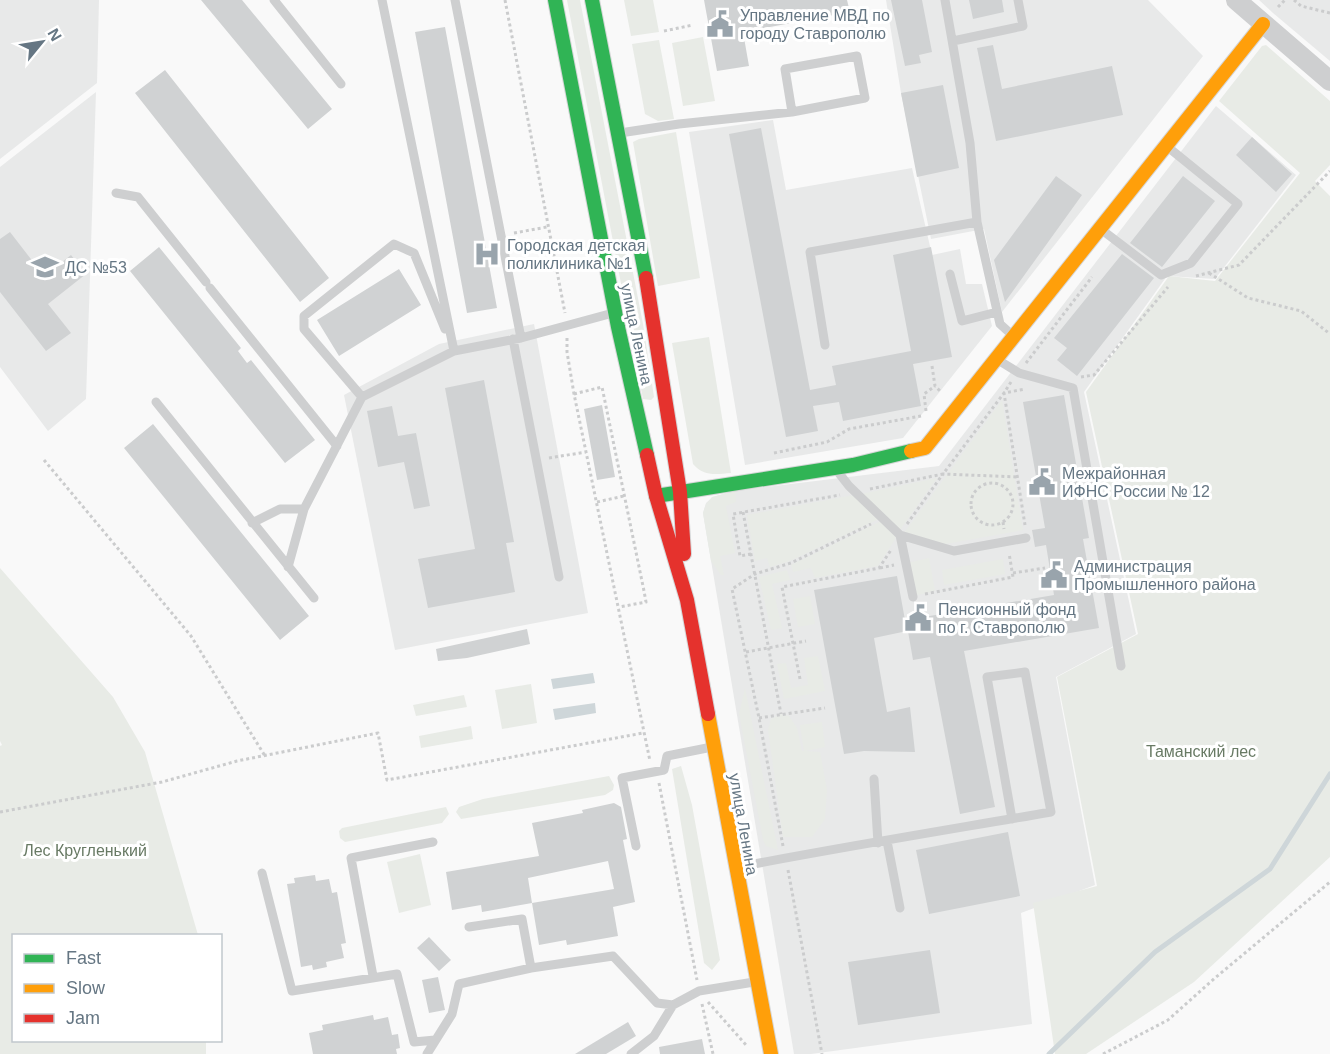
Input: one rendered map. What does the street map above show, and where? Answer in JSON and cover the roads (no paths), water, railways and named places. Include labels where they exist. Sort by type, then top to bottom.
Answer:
[{"type":"main road","name":"улица Ленина","points":[[555,0],[615,313],[656,496],[687,600]]},
{"type":"main road","name":"улица Ленина","points":[[592,0],[654,320],[680,492],[687,600],[771,1054]]},
{"type":"main road","points":[[656,496],[835,468],[926,448],[1263,24]]},
{"type":"street","points":[[1236,0],[1330,81]]},
{"type":"lane","points":[[274,0],[341,84]]},
{"type":"lane","points":[[382,0],[454,351]]},
{"type":"lane","points":[[455,0],[501,236],[537,460],[559,577]]},
{"type":"lane","points":[[945,0],[970,143],[977,222],[1000,324],[1015,338]]},
{"type":"lane","points":[[953,41],[1023,26],[1018,0]]},
{"type":"lane","points":[[618,134],[679,124],[792,112],[865,98],[857,56],[785,69],[792,112]]},
{"type":"lane","points":[[1100,228],[1161,275],[1191,263],[1238,204],[1167,146]]},
{"type":"lane","points":[[116,193],[138,197],[337,446]]},
{"type":"lane","points":[[825,345],[810,252],[977,222]]},
{"type":"lane","points":[[362,398],[304,329],[304,316],[394,244],[414,253],[454,351]]},
{"type":"lane","points":[[950,274],[962,321],[997,312]]},
{"type":"lane","points":[[288,567],[304,509],[362,398],[454,351],[517,338],[615,313]]},
{"type":"lane","points":[[998,360],[1018,373],[1072,387],[1121,666]]},
{"type":"lane","points":[[156,402],[314,598]]},
{"type":"lane","points":[[835,468],[849,486],[900,535],[954,551],[1026,538]]},
{"type":"lane","points":[[252,523],[280,509],[304,509]]},
{"type":"lane","points":[[900,535],[913,597]]},
{"type":"lane","points":[[735,867],[883,842],[1012,819],[1051,812],[1025,672],[987,677],[1012,819]]},
{"type":"lane","points":[[636,846],[622,778],[664,770],[667,756],[713,746]]},
{"type":"lane","points":[[874,779],[883,842],[900,908]]},
{"type":"lane","points":[[373,976],[351,858],[433,842]]},
{"type":"lane","points":[[262,873],[292,991],[373,976],[398,974],[414,1042],[435,1040]]},
{"type":"lane","points":[[469,927],[522,919],[531,968]]},
{"type":"lane","points":[[428,1054],[452,1014],[459,984],[531,968],[613,956],[657,1003],[674,1005]]},
{"type":"lane","points":[[631,1054],[654,1036],[674,1005],[699,991],[756,981]]},
{"type":"waterway","points":[[1049,1054],[1155,952],[1270,869],[1330,774]]},
{"type":"place","name":"Управление МВД по городу Ставрополю","points":[[720,24]]},
{"type":"place","name":"Городская детская поликлиника №1","points":[[487,254]]},
{"type":"place","name":"ДС №53","points":[[45,267]]},
{"type":"place","name":"Межрайонная ИФНС России № 12","points":[[1042,482]]},
{"type":"place","name":"Администрация Промышленного района","points":[[1054,575]]},
{"type":"place","name":"Пенсионный фонд по г. Ставрополю","points":[[918,618]]},
{"type":"park label","name":"Таманский лес","points":[[1201,751]]},
{"type":"park label","name":"Лес Кругленький","points":[[85,850]]}]
